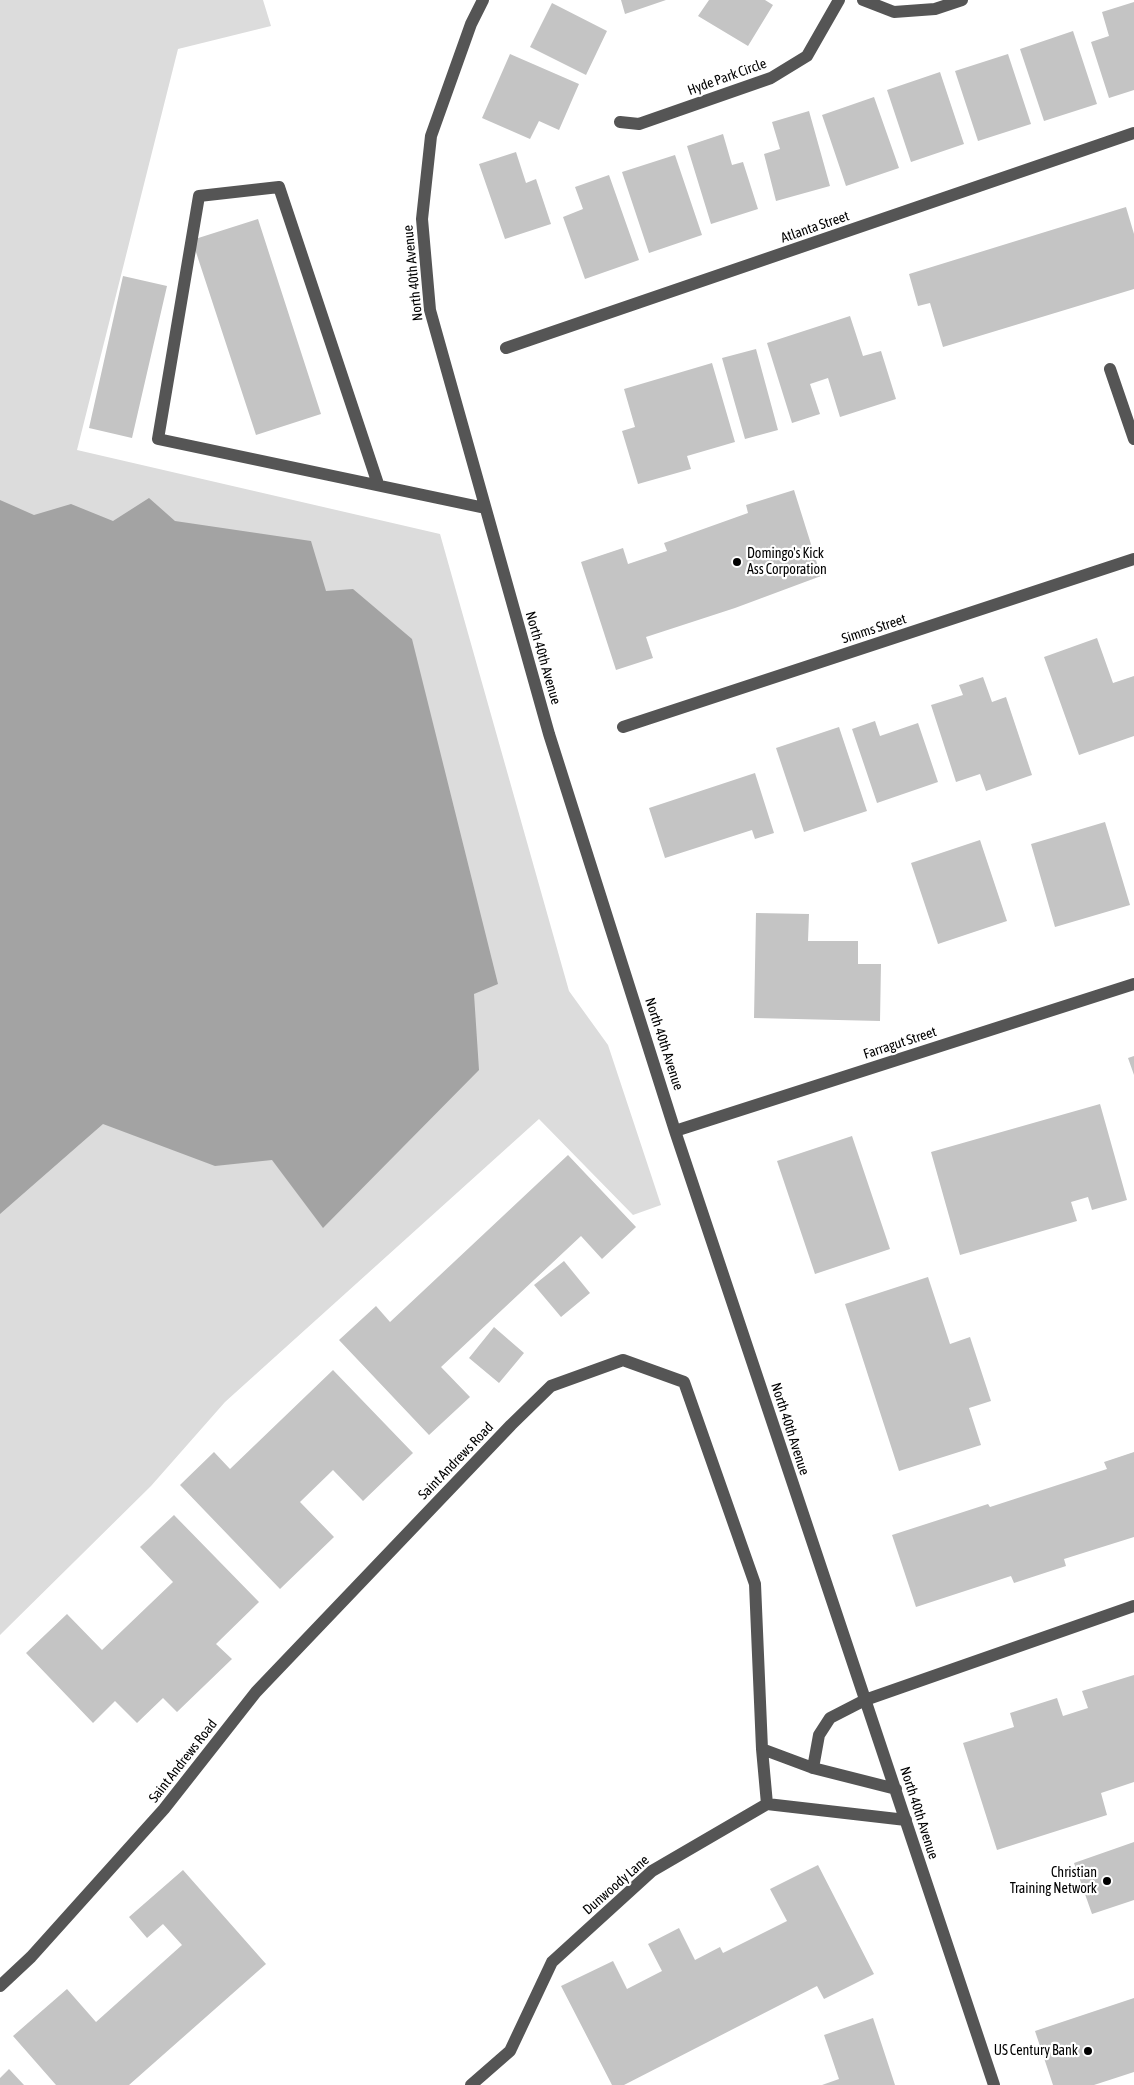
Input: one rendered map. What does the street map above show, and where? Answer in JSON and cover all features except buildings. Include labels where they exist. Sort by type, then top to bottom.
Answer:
[{"type":"street","name":"North 40th Avenue","points":[[484,0],[471,24],[431,136],[422,219],[430,310],[549,734],[676,1131],[994,2085]]},
{"type":"street","name":"Hyde Park Circle","points":[[620,122],[639,124],[772,78],[807,56],[839,0]]},
{"type":"street","points":[[863,0],[894,12],[935,9],[962,0]]},
{"type":"street","name":"Atlanta Street","points":[[506,348],[1134,133]]},
{"type":"street","points":[[378,484],[279,187],[199,196],[158,439],[486,508]]},
{"type":"street","points":[[1110,369],[1134,439]]},
{"type":"street","name":"Simms Street","points":[[623,727],[1134,559]]},
{"type":"street","name":"Farragut Street","points":[[676,1131],[1134,984]]},
{"type":"street","name":"Saint Andrews Road","points":[[0,1986],[31,1957],[164,1810],[256,1692],[511,1425],[551,1386],[623,1360],[684,1382],[756,1584],[762,1749],[767,1804]]},
{"type":"street","points":[[813,1768],[819,1735],[830,1718],[865,1700],[1134,1606]]},
{"type":"street","points":[[762,1749],[813,1768],[896,1789]]},
{"type":"street","points":[[767,1804],[906,1820]]},
{"type":"street","name":"Dunwoody Lane","points":[[471,2085],[510,2052],[552,1962],[652,1871],[767,1804]]},
{"type":"shaded area","points":[[0,0],[263,0],[271,26],[178,49],[77,450],[440,534],[569,991],[608,1045],[661,1205],[633,1215],[539,1119],[225,1402],[151,1486],[0,1635]]},
{"type":"shaded area","points":[[149,498],[175,521],[311,541],[326,591],[353,589],[412,639],[498,984],[474,994],[479,1070],[323,1228],[272,1160],[215,1166],[103,1124],[0,1214],[0,500],[34,515],[71,504],[113,521]]},
{"type":"place","name":"Domingo's Kick Ass Corporation","points":[[737,562]]},
{"type":"place","name":"Christian Training Network","points":[[1107,1881]]},
{"type":"place","name":"US Century Bank","points":[[1088,2051]]}]
